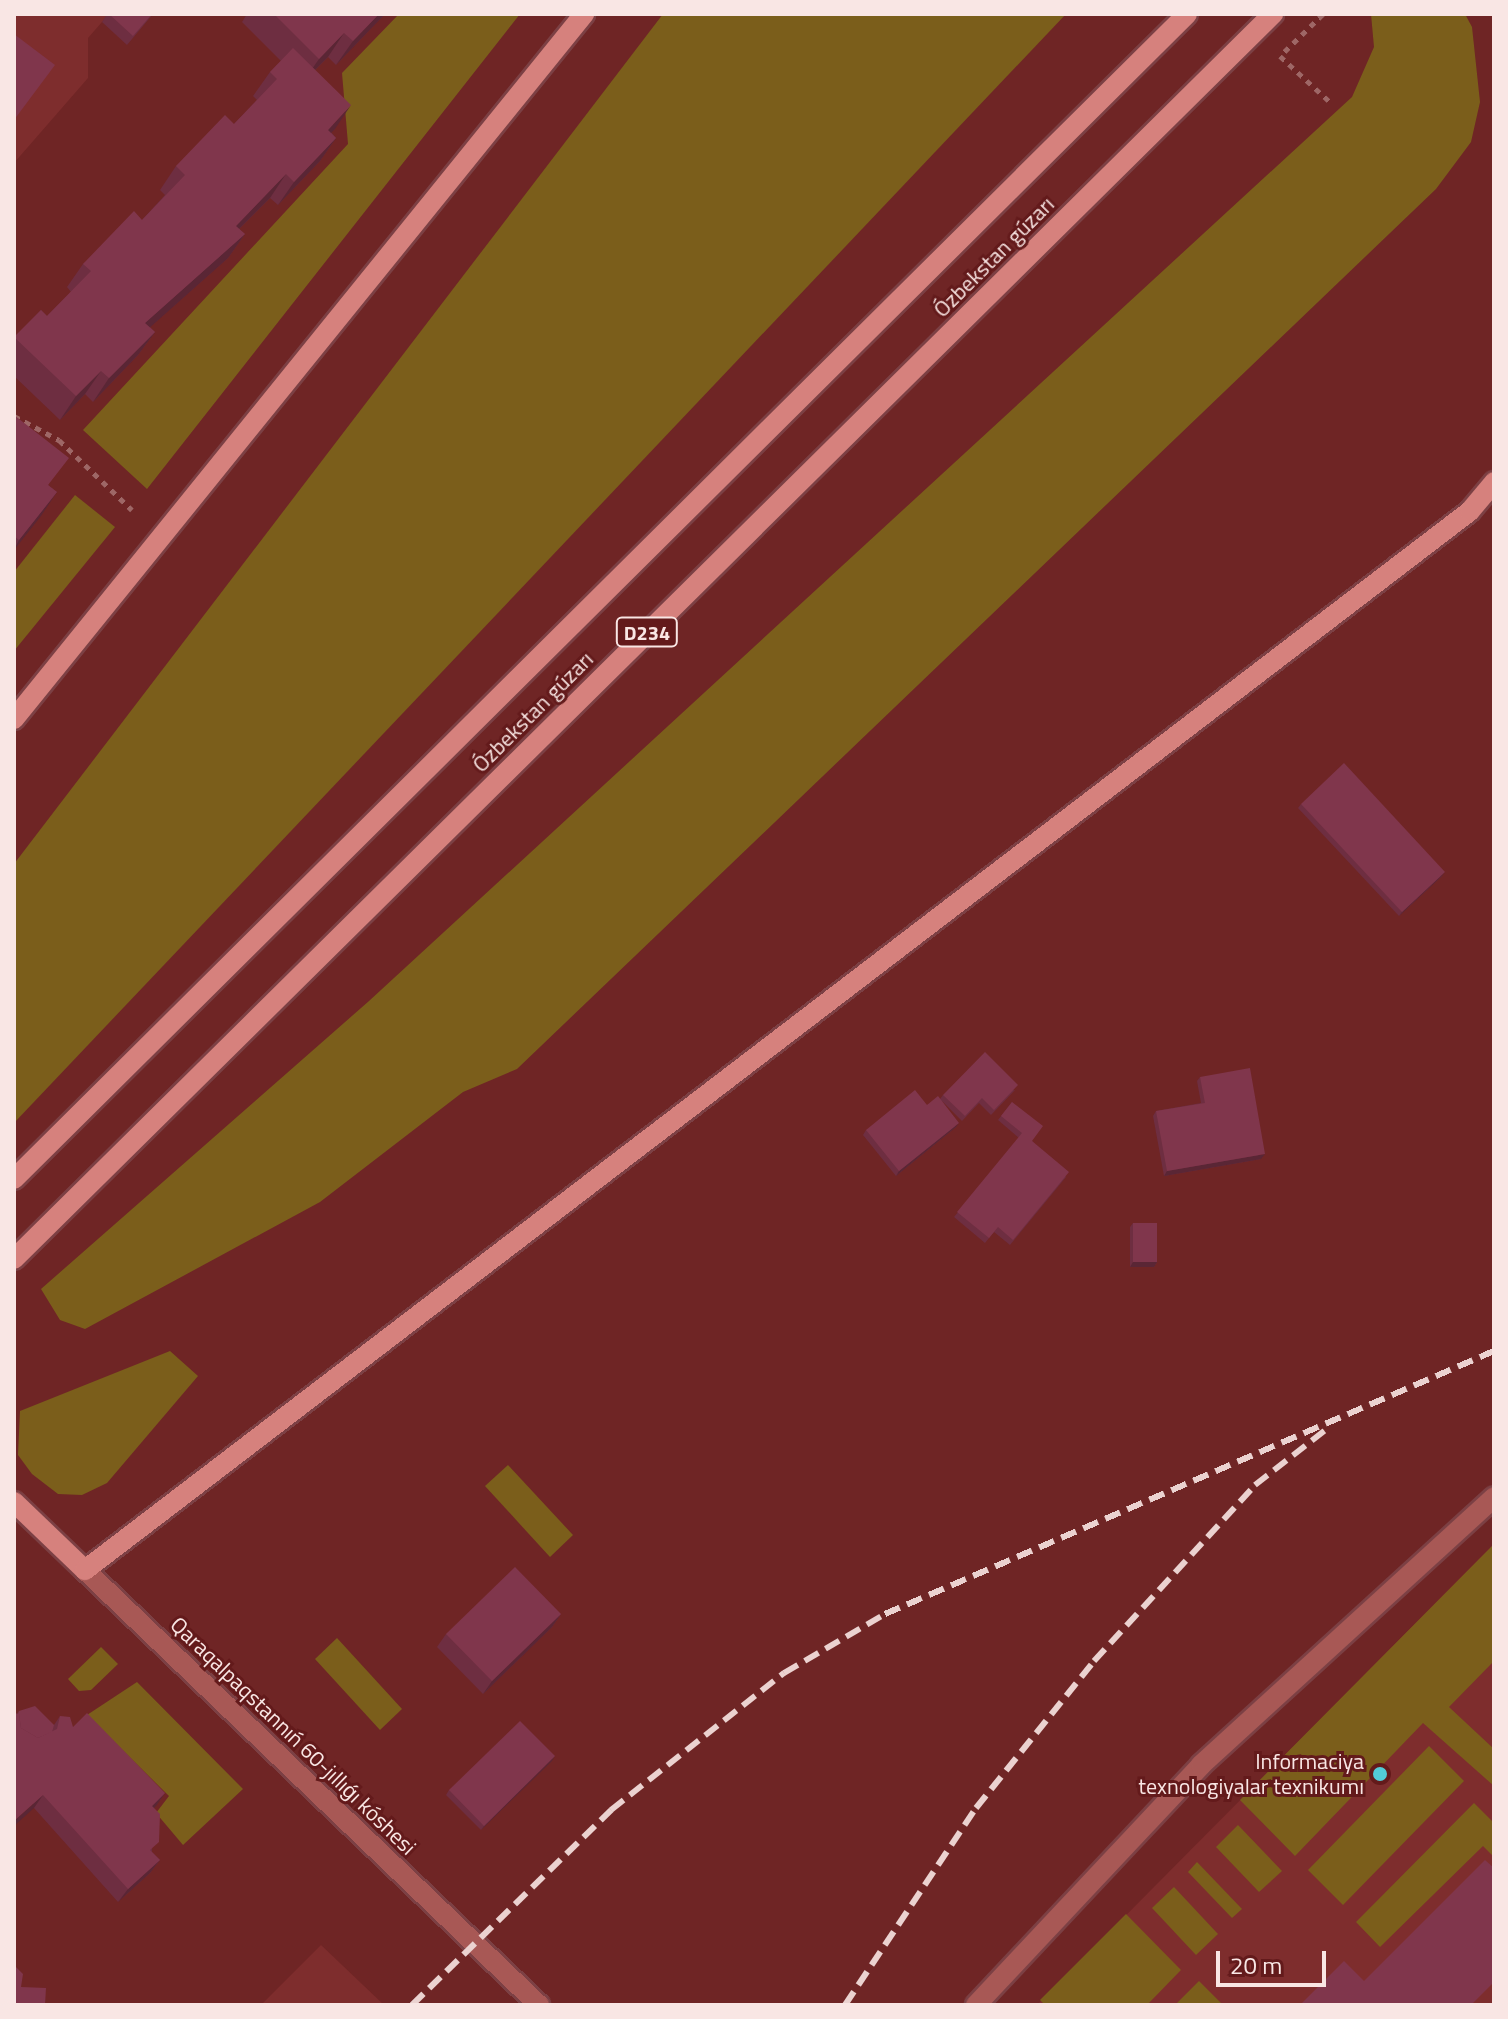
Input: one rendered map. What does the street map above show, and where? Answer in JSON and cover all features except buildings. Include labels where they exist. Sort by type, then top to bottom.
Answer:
[{"type":"main road","points":[[14,719],[584,14]]},
{"type":"main road","name":"Ózbekstan gúzarı","points":[[14,1179],[1187,14]]},
{"type":"main road","name":"Ózbekstan gúzarı","points":[[14,1259],[1273,14]]},
{"type":"main road","points":[[85,1570],[1470,511],[1494,482]]},
{"type":"main road","points":[[1470,511],[1494,502]]},
{"type":"main road","name":"Qaraqalpaqstannıń 60-jıllıǵı kóshesi","points":[[14,1502],[85,1570]]},
{"type":"street","points":[[976,2005],[1201,1765],[1494,1497]]},
{"type":"street","name":"Qaraqalpaqstannıń 60-jıllıǵı kóshesi","points":[[85,1570],[539,2005]]},
{"type":"path","points":[[1323,14],[1280,56],[1330,102]]},
{"type":"path","points":[[14,416],[59,440],[132,510]]},
{"type":"shaded area","points":[[14,14],[109,14],[88,38],[88,78],[14,163]]},
{"type":"shaded area","points":[[399,14],[520,14],[147,489],[83,430],[348,144],[342,73]]},
{"type":"shaded area","points":[[663,14],[1066,14],[14,1123],[14,864]]},
{"type":"shaded area","points":[[1371,14],[1465,14],[1472,27],[1480,102],[1471,142],[1436,189],[517,1069],[463,1092],[320,1202],[85,1329],[60,1320],[41,1289],[369,1001],[1352,97],[1374,47]]},
{"type":"shaded area","points":[[75,495],[115,527],[14,651],[14,572]]},
{"type":"shaded area","points":[[170,1351],[198,1376],[107,1483],[82,1495],[58,1494],[32,1474],[18,1455],[20,1411]]},
{"type":"shaded area","points":[[508,1465],[573,1535],[550,1557],[485,1486]]},
{"type":"shaded area","name":"Informaciya texnologiyalar texnikumı","points":[[1494,1544],[1494,2005],[1037,2005]]},
{"type":"shaded area","points":[[1494,1544],[1494,1661],[1449,1707],[1494,1749],[1494,1786],[1423,1723],[1295,1856],[1240,1800]]},
{"type":"shaded area","points":[[337,1638],[402,1709],[380,1730],[315,1659]]},
{"type":"shaded area","points":[[101,1647],[118,1664],[91,1690],[79,1691],[68,1679]]},
{"type":"shaded area","points":[[137,1682],[243,1789],[183,1845],[156,1813],[169,1796],[87,1715]]},
{"type":"shaded area","points":[[1429,1746],[1464,1781],[1343,1905],[1308,1870]]},
{"type":"shaded area","points":[[1474,1803],[1494,1823],[1494,1857],[1483,1846],[1380,1947],[1356,1922]]},
{"type":"shaded area","points":[[1238,1825],[1282,1871],[1259,1892],[1216,1847]]},
{"type":"shaded area","points":[[1197,1862],[1242,1909],[1232,1918],[1188,1872]]},
{"type":"shaded area","points":[[1174,1887],[1218,1934],[1196,1955],[1152,1908]]},
{"type":"shaded area","points":[[1126,1914],[1181,1970],[1147,2005],[1045,2005],[1040,2000]]},
{"type":"shaded area","points":[[321,1945],[384,2005],[261,2005]]},
{"type":"shaded area","points":[[1199,1981],[1223,2005],[1175,2005]]},
{"type":"railway","points":[[412,2005],[611,1810],[784,1673],[885,1614],[1494,1351]]},
{"type":"railway","points":[[845,2005],[976,1808],[1094,1661],[1255,1485],[1328,1428]]},
{"type":"place","name":"Informaciya texnologiyalar texnikumı","points":[[1380,1774]]}]
